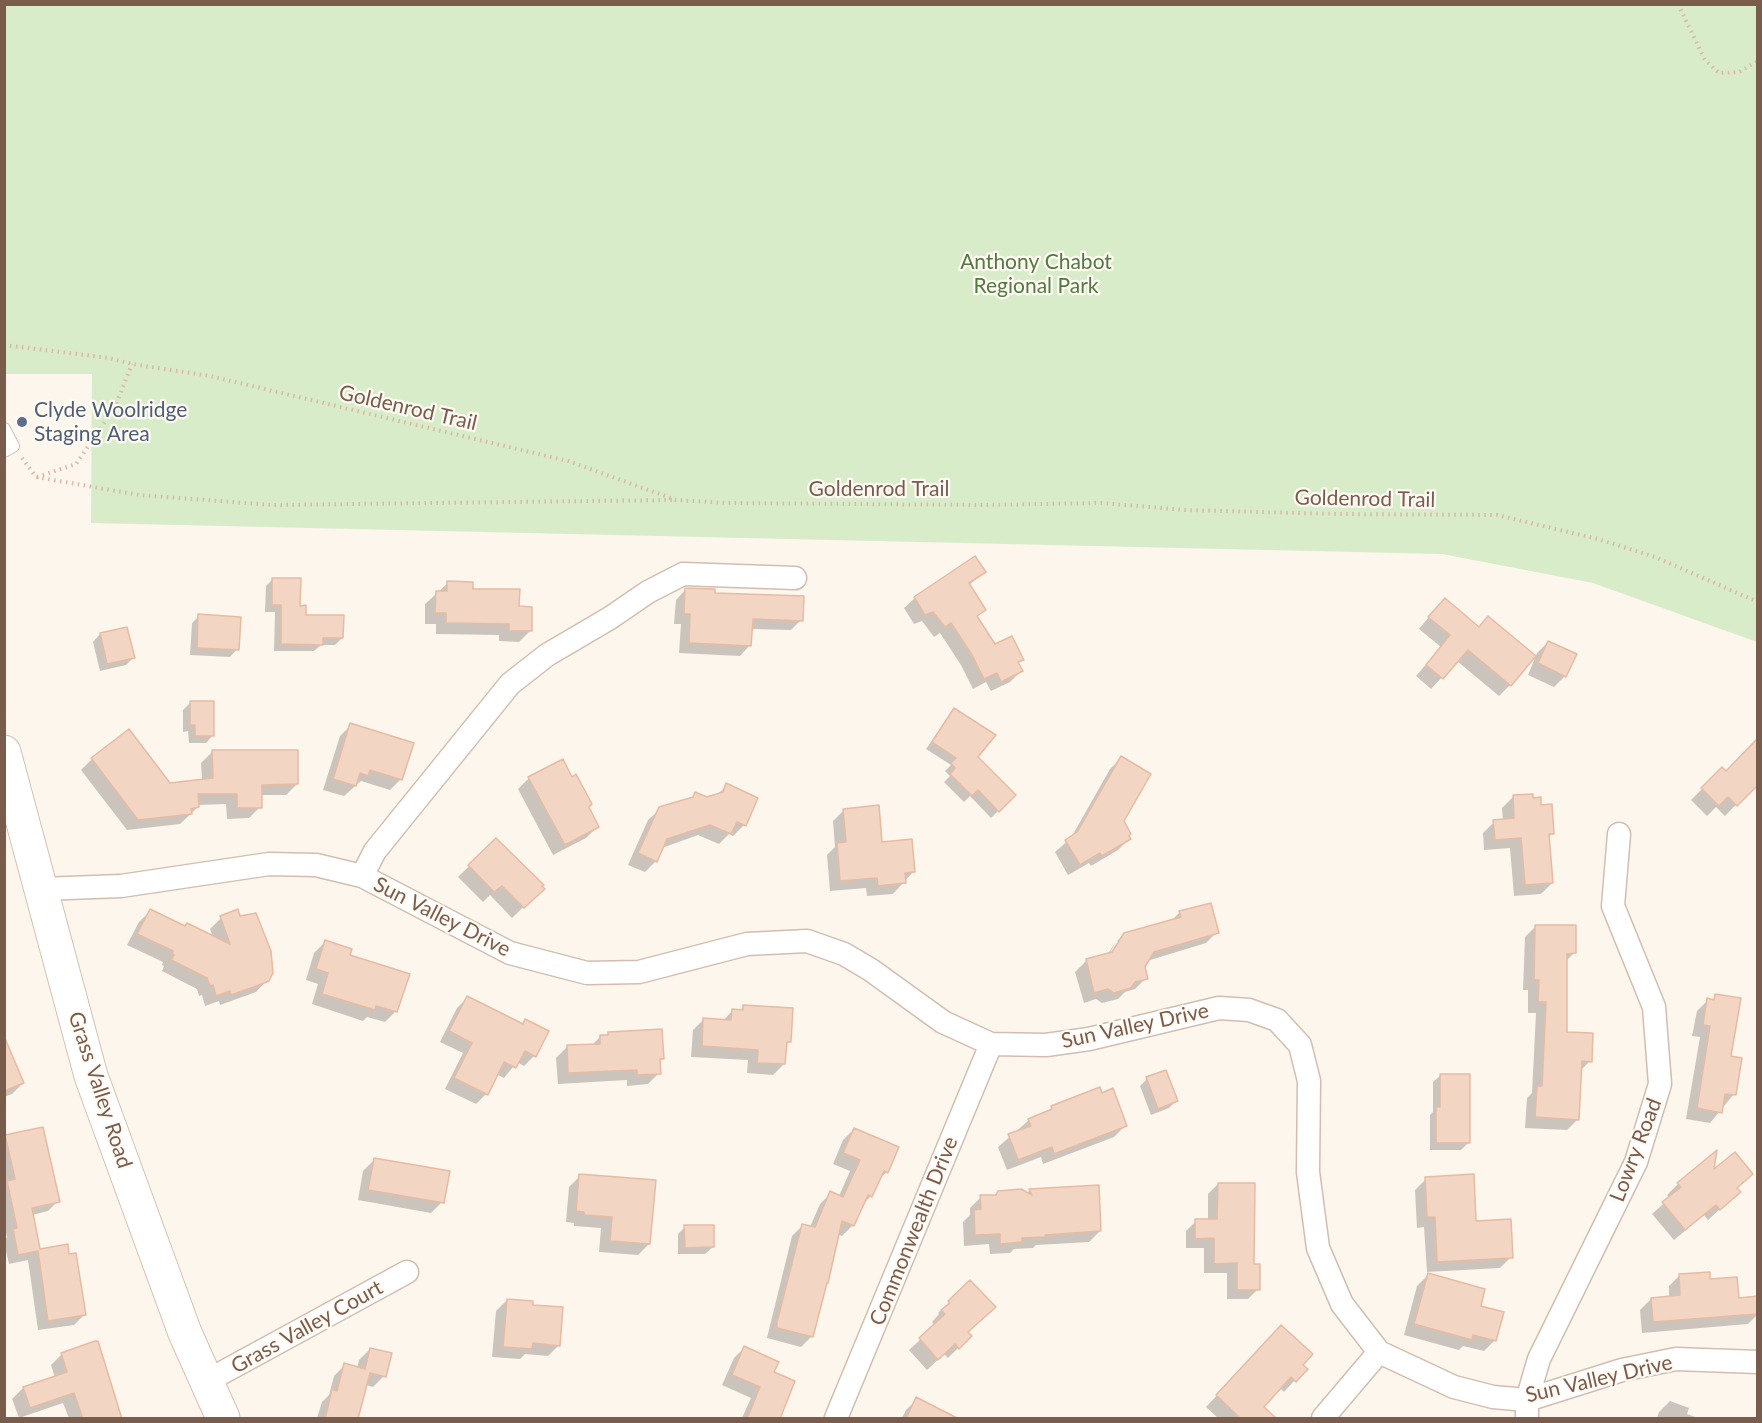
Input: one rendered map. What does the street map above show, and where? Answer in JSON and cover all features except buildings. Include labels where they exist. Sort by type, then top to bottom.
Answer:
[{"type":"main road","name":"Grass Valley Road","points":[[5,753],[91,1076],[185,1332],[224,1419]]},
{"type":"street","points":[[362,876],[375,851],[510,684],[547,655],[610,618],[648,592],[683,574],[795,578]]},
{"type":"street","name":"Lowry Road","points":[[1527,1409],[1539,1359],[1636,1162],[1660,1084],[1654,1007],[1613,906],[1619,834]]},
{"type":"street","name":"Sun Valley Drive","points":[[42,889],[121,886],[269,864],[316,865],[362,876],[510,953],[587,972],[639,972],[747,944],[807,941],[844,954],[871,970],[943,1022],[991,1044],[1046,1045],[1089,1039],[1219,1008],[1249,1010],[1277,1020],[1300,1046],[1309,1081],[1308,1172],[1317,1248],[1342,1304],[1379,1352],[1454,1388],[1493,1397],[1527,1409],[1622,1370],[1676,1359],[1758,1362]]},
{"type":"street","name":"Commonwealth Drive","points":[[836,1419],[991,1044]]},
{"type":"street","name":"Grass Valley Court","points":[[207,1381],[407,1272]]},
{"type":"street","points":[[1323,1419],[1379,1352]]},
{"type":"lane","points":[[4,429],[9,448]]},
{"type":"path","points":[[1678,4],[1705,60],[1719,73],[1739,72],[1758,60]]},
{"type":"path","name":"Goldenrod Trail","points":[[4,345],[109,358],[132,364],[210,376],[568,461],[676,500],[727,503],[982,505],[1101,502],[1185,510],[1497,516],[1598,539],[1655,557],[1758,602]]},
{"type":"path","points":[[36,477],[76,464],[115,407],[132,364]]},
{"type":"path","points":[[9,448],[36,477],[139,495],[273,505],[676,500]]},
{"type":"green space","name":"Anthony Chabot Regional Park","points":[[5,4],[1757,5],[1757,642],[1593,583],[1442,554],[91,523],[92,374],[5,374]]},
{"type":"place","name":"Clyde Woolridge Staging Area","points":[[22,422]]}]
